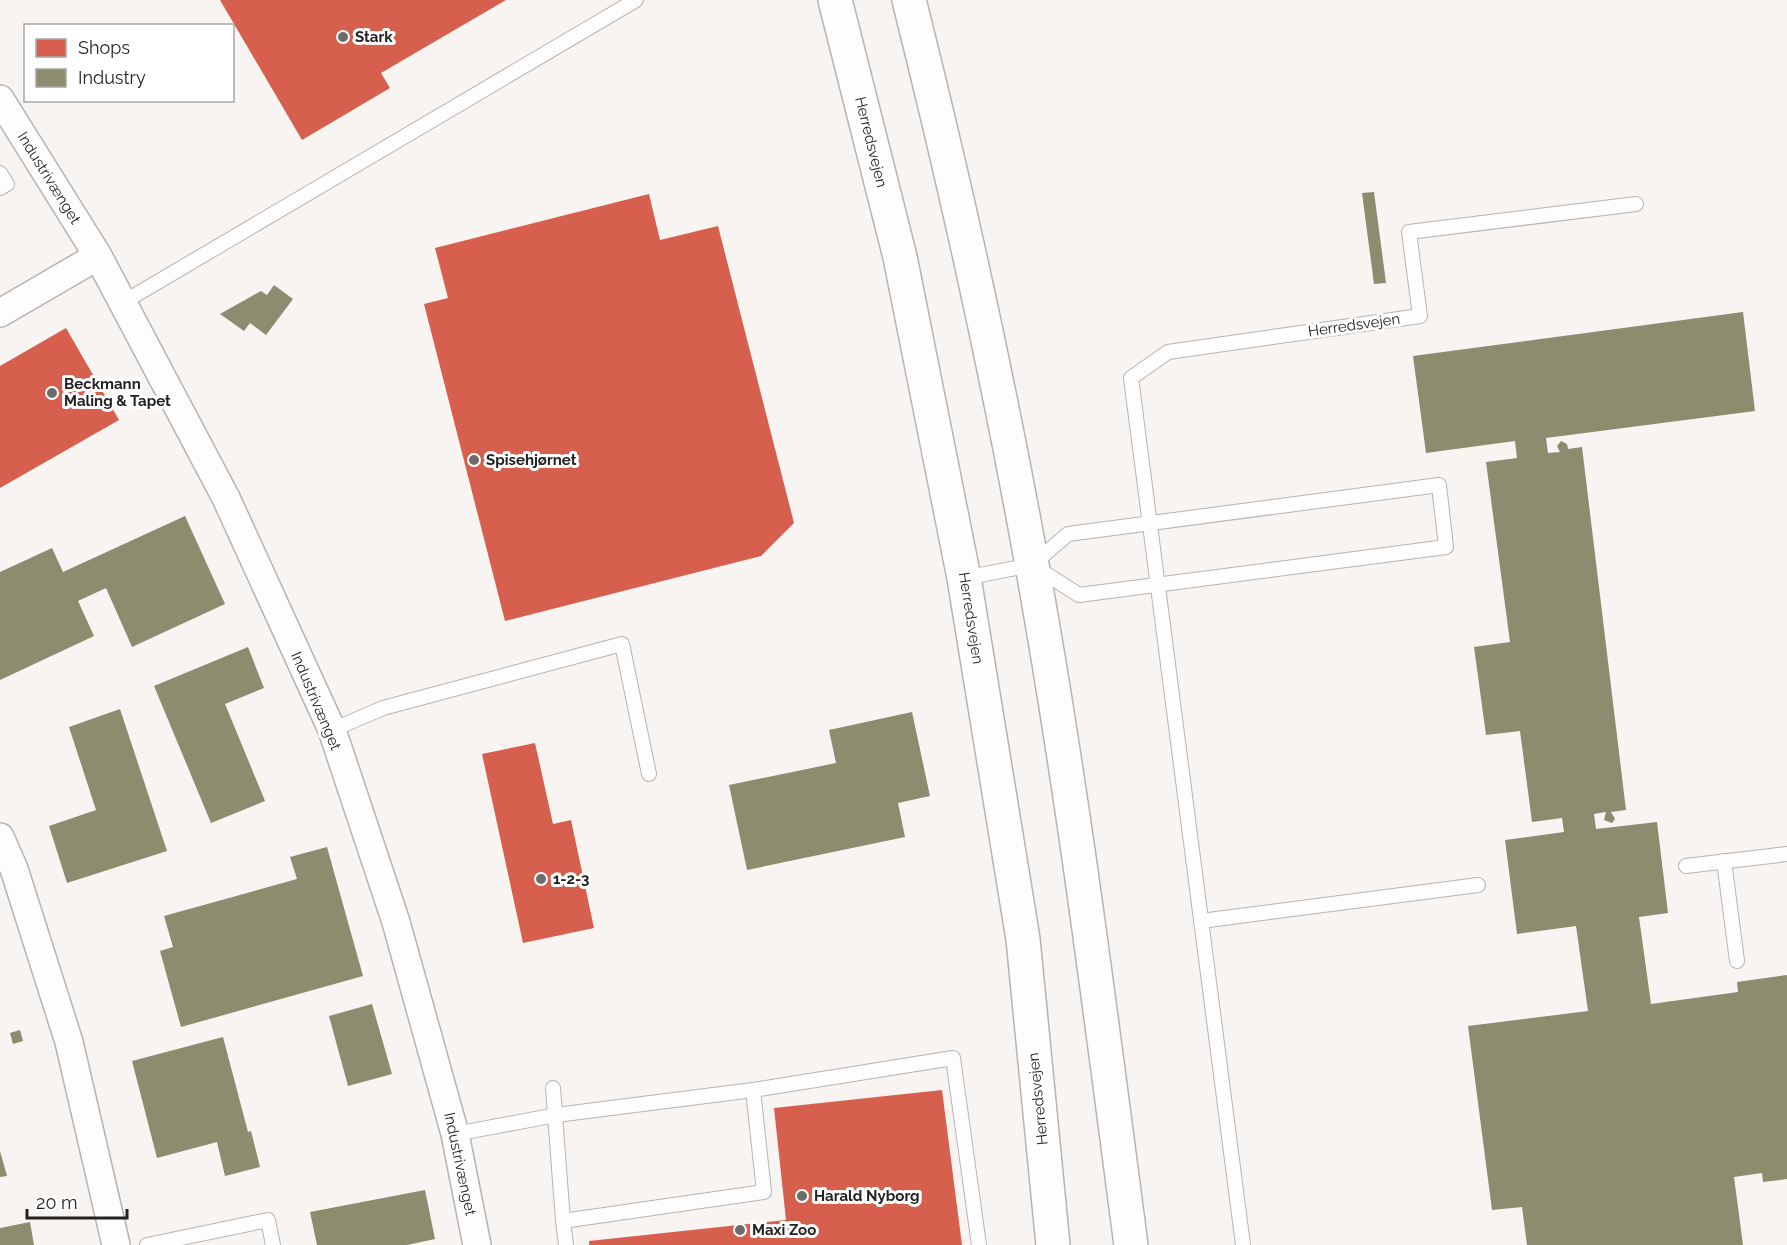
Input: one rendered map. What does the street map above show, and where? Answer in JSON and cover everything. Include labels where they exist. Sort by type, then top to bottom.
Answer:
[{"type":"street","name":"Herredsvejen","points":[[835,0],[900,257],[964,578],[1023,939],[1053,1245]]},
{"type":"street","points":[[909,0],[949,159],[1032,565],[1085,900],[1131,1245]]},
{"type":"street","name":"Industrivænget","points":[[0,99],[98,256],[226,498],[332,730],[396,922],[455,1134],[477,1245]]},
{"type":"street","points":[[2,308],[98,256]]},
{"type":"street","points":[[0,837],[14,869],[69,1042],[116,1245]]},
{"type":"lane","points":[[122,303],[636,0]]},
{"type":"lane","points":[[0,173],[7,184],[0,188]]},
{"type":"lane","name":"Herredsvejen","points":[[1243,1245],[1131,378],[1168,352],[1420,316],[1409,232],[1636,204]]},
{"type":"lane","points":[[964,578],[1032,565],[1068,534],[1438,485],[1446,547],[1079,595],[1032,565]]},
{"type":"lane","points":[[332,730],[383,708],[622,644],[649,774]]},
{"type":"lane","points":[[1686,866],[1787,854]]},
{"type":"lane","points":[[1724,861],[1737,961]]},
{"type":"lane","points":[[1201,921],[1478,885]]},
{"type":"lane","points":[[455,1134],[556,1115],[753,1090],[953,1058],[979,1245]]},
{"type":"lane","points":[[553,1088],[566,1245]]},
{"type":"lane","points":[[563,1221],[764,1192],[753,1090]]},
{"type":"lane","points":[[147,1245],[268,1220],[273,1245]]},
{"type":"building: Shops","name":"Stark","points":[[220,0],[506,0],[381,73],[390,88],[302,140]]},
{"type":"building: Shops","points":[[649,194],[660,240],[718,226],[794,523],[761,556],[505,621],[424,304],[448,298],[435,248]]},
{"type":"building: Shops","name":"Beckmann Maling & Tapet","points":[[66,328],[119,420],[0,488],[0,366]]},
{"type":"building: Shops","points":[[535,743],[553,824],[571,820],[594,928],[523,943],[482,754]]},
{"type":"building: Shops","points":[[942,1090],[962,1245],[589,1245],[589,1241],[786,1220],[774,1108]]},
{"type":"building: Industry","points":[[1374,192],[1386,283],[1374,284],[1362,193]]},
{"type":"building: Industry","points":[[274,285],[293,299],[266,335],[250,323],[244,331],[220,314],[261,291],[267,295]]},
{"type":"building: Industry","points":[[1743,312],[1755,411],[1546,438],[1548,453],[1560,452],[1557,446],[1561,441],[1567,444],[1568,449],[1582,447],[1626,810],[1611,812],[1615,819],[1612,823],[1604,820],[1606,812],[1594,814],[1596,829],[1657,822],[1668,913],[1639,917],[1651,1004],[1738,992],[1737,982],[1787,975],[1787,1179],[1763,1182],[1762,1173],[1734,1177],[1743,1245],[1527,1245],[1522,1207],[1492,1210],[1468,1026],[1588,1011],[1576,926],[1517,934],[1505,840],[1564,832],[1562,818],[1532,822],[1520,731],[1486,735],[1474,647],[1510,642],[1486,462],[1517,458],[1515,441],[1426,453],[1413,356]]},
{"type":"building: Industry","points":[[185,516],[225,604],[132,647],[106,588],[78,601],[94,636],[0,680],[0,572],[52,548],[63,572]]},
{"type":"building: Industry","points":[[248,647],[264,688],[225,704],[265,801],[211,823],[154,686]]},
{"type":"building: Industry","points":[[120,709],[167,851],[67,883],[49,826],[96,810],[69,727]]},
{"type":"building: Industry","points":[[912,712],[930,796],[898,803],[905,837],[747,870],[729,785],[836,763],[829,730]]},
{"type":"building: Industry","points":[[327,847],[363,976],[181,1027],[160,951],[173,947],[164,916],[297,879],[290,857]]},
{"type":"building: Industry","points":[[372,1004],[392,1074],[348,1086],[329,1016]]},
{"type":"building: Industry","points":[[20,1030],[23,1041],[13,1044],[10,1033]]},
{"type":"building: Industry","points":[[223,1037],[248,1132],[251,1131],[260,1167],[225,1176],[217,1142],[157,1158],[132,1061]]},
{"type":"building: Industry","points":[[0,1151],[7,1176],[0,1177]]},
{"type":"building: Industry","points":[[425,1190],[435,1239],[407,1245],[317,1245],[310,1212]]},
{"type":"building: Industry","points":[[30,1222],[34,1245],[0,1245],[0,1228]]},
{"type":"place","name":"Stark","points":[[343,37]]},
{"type":"place","name":"Beckmann Maling & Tapet","points":[[52,393]]},
{"type":"place","name":"Spisehjørnet","points":[[474,460]]},
{"type":"place","name":"1-2-3","points":[[541,879]]},
{"type":"place","name":"Harald Nyborg","points":[[802,1196]]},
{"type":"place","name":"Maxi Zoo","points":[[740,1230]]}]
